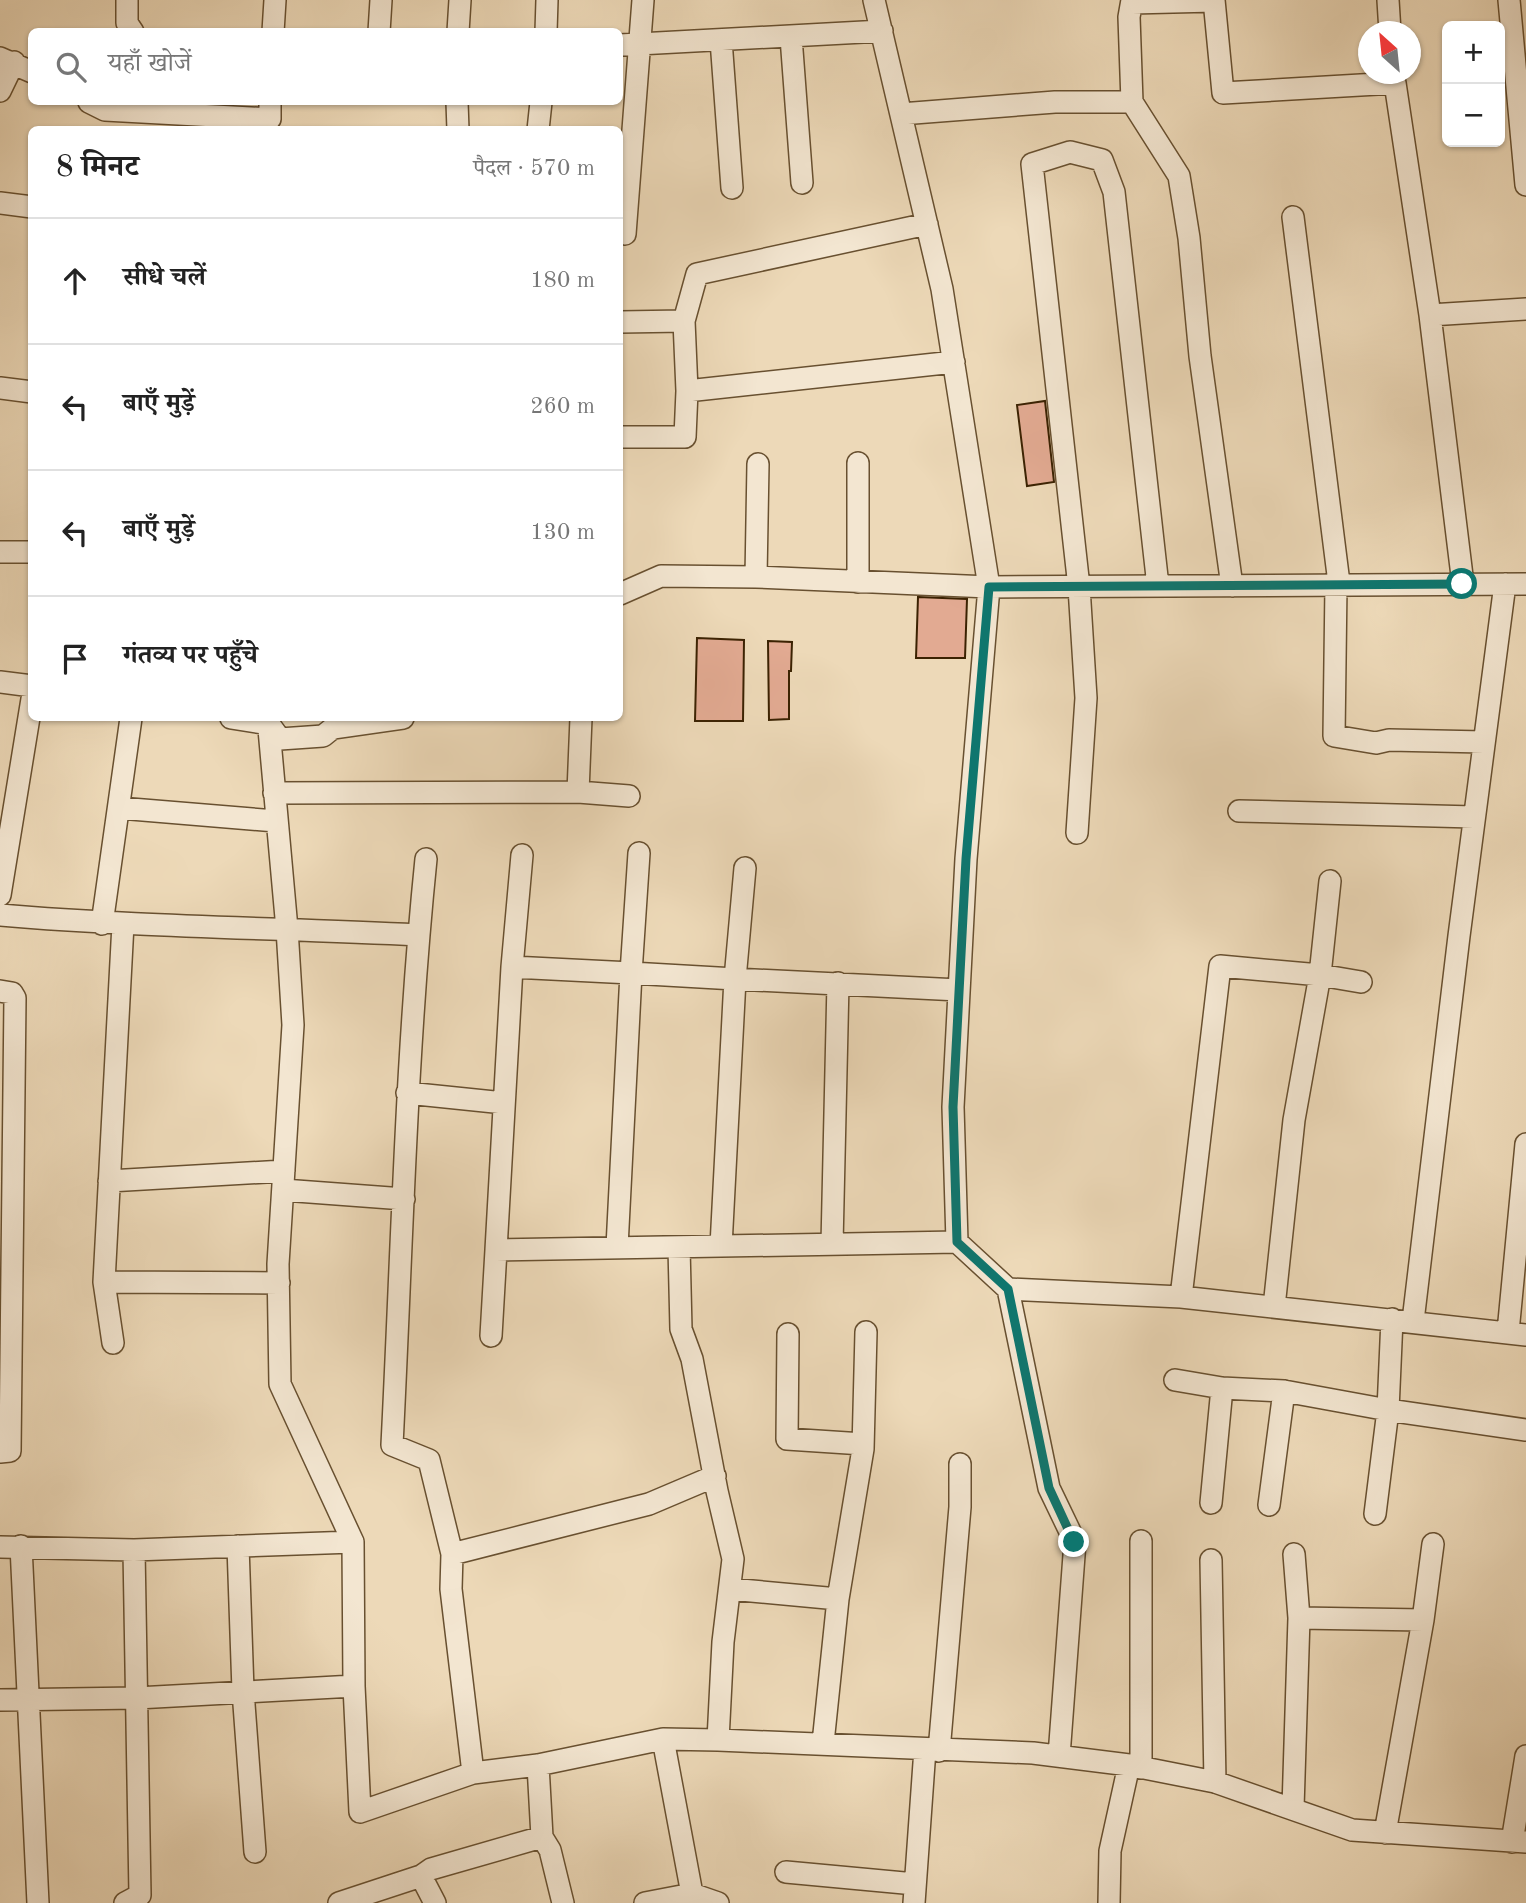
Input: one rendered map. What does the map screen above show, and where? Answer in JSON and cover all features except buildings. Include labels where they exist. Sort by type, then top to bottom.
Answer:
[{"type":"street","points":[[127,0],[127,23],[130,28]]},
{"type":"street","points":[[273,28],[275,0]]},
{"type":"street","points":[[379,28],[381,0]]},
{"type":"street","points":[[458,28],[460,0]]},
{"type":"street","points":[[546,28],[547,0]]},
{"type":"street","points":[[625,234],[630,44],[643,0]]},
{"type":"street","points":[[874,0],[942,289],[989,587],[966,859],[953,1107],[957,1242]]},
{"type":"street","points":[[1388,0],[1389,21]]},
{"type":"street","points":[[1508,0],[1526,185]]},
{"type":"street","points":[[1231,586],[1200,356],[1189,238],[1179,176],[1132,102],[1129,17],[1132,1],[1214,1],[1223,93],[1358,81]]},
{"type":"street","points":[[630,44],[882,31]]},
{"type":"street","points":[[791,37],[802,183]]},
{"type":"street","points":[[721,40],[732,188]]},
{"type":"street","points":[[0,92],[15,64]]},
{"type":"street","points":[[1396,84],[1430,315],[1462,584]]},
{"type":"street","points":[[901,114],[1055,102],[1132,102]]},
{"type":"street","points":[[95,105],[105,110],[270,117]]},
{"type":"street","points":[[457,105],[458,126]]},
{"type":"street","points":[[538,126],[541,105]]},
{"type":"street","points":[[1077,833],[1086,698],[1079,587],[1032,164],[1070,152],[1102,160],[1114,192],[1158,586]]},
{"type":"street","points":[[0,204],[28,207]]},
{"type":"street","points":[[1293,217],[1338,575],[1334,736],[1376,743],[1388,740],[1484,742]]},
{"type":"street","points":[[623,437],[685,437],[687,391],[684,321],[697,274],[927,224]]},
{"type":"street","points":[[1430,315],[1526,309]]},
{"type":"street","points":[[623,322],[684,321]]},
{"type":"street","points":[[687,391],[954,362]]},
{"type":"street","points":[[0,388],[28,392]]},
{"type":"street","points":[[858,463],[858,582]]},
{"type":"street","points":[[756,577],[758,464]]},
{"type":"street","points":[[0,552],[28,552]]},
{"type":"street","points":[[623,593],[661,576],[756,577],[989,587],[1515,584],[1484,742],[1375,1514]]},
{"type":"street","points":[[0,682],[28,686]]},
{"type":"street","points":[[0,895],[28,721]]},
{"type":"street","points":[[113,1343],[104,1282],[109,1181],[113,924],[118,808],[131,721]]},
{"type":"street","points":[[268,721],[280,738],[323,736],[333,728],[382,721]]},
{"type":"street","points":[[268,721],[293,1025],[279,1283],[280,1384],[353,1542],[354,1686],[360,1812],[473,1773],[538,1765],[663,1739],[718,1740],[1059,1756],[1135,1766],[1215,1782],[1352,1830],[1519,1842],[1526,1756]]},
{"type":"street","points":[[578,793],[581,721]]},
{"type":"street","points":[[274,793],[578,793],[629,796]]},
{"type":"street","points":[[118,808],[276,821]]},
{"type":"street","points":[[1238,811],[1474,817]]},
{"type":"street","points":[[617,1247],[639,853]]},
{"type":"street","points":[[491,1336],[503,1103],[522,855]]},
{"type":"street","points":[[426,859],[407,1093],[392,1445],[429,1460],[452,1554],[451,1589],[473,1773]]},
{"type":"street","points":[[721,1246],[735,979],[745,868]]},
{"type":"street","points":[[1274,1307],[1293,1120],[1320,975],[1330,881]]},
{"type":"street","points":[[0,915],[113,924],[418,935]]},
{"type":"street","points":[[1181,1297],[1220,966],[1320,975],[1360,982]]},
{"type":"street","points":[[512,967],[959,990]]},
{"type":"street","points":[[832,1244],[838,983]]},
{"type":"street","points":[[0,991],[12,993],[15,998],[6,1153],[10,1451],[0,1452]]},
{"type":"street","points":[[407,1093],[503,1103]]},
{"type":"street","points":[[1008,1289],[1181,1297],[1517,1334],[1526,1144]]},
{"type":"street","points":[[109,1181],[283,1181],[404,1199]]},
{"type":"street","points":[[496,1250],[957,1242],[1008,1289],[1049,1488],[1074,1542],[1059,1756]]},
{"type":"street","points":[[679,1247],[681,1329],[692,1359],[733,1559],[723,1642],[718,1740]]},
{"type":"street","points":[[104,1282],[279,1283]]},
{"type":"street","points":[[823,1743],[838,1599],[863,1447],[866,1332]]},
{"type":"street","points":[[788,1334],[787,1439],[863,1447]]},
{"type":"street","points":[[1175,1380],[1222,1388],[1284,1391],[1388,1410],[1526,1430]]},
{"type":"street","points":[[1211,1503],[1222,1388]]},
{"type":"street","points":[[1269,1505],[1284,1391]]},
{"type":"street","points":[[786,1872],[914,1893],[960,1507],[960,1464]]},
{"type":"street","points":[[452,1554],[649,1504],[715,1476]]},
{"type":"street","points":[[1109,1903],[1110,1851],[1135,1766],[1141,1541]]},
{"type":"street","points":[[38,1903],[29,1700],[11,1547],[134,1550],[353,1542]]},
{"type":"street","points":[[1385,1833],[1423,1620],[1433,1544]]},
{"type":"street","points":[[238,1546],[243,1691],[256,1852]]},
{"type":"street","points":[[125,1903],[140,1895],[134,1550]]},
{"type":"street","points":[[1293,1808],[1299,1618],[1294,1554]]},
{"type":"street","points":[[1211,1560],[1215,1782]]},
{"type":"street","points":[[730,1589],[838,1599]]},
{"type":"street","points":[[1299,1618],[1423,1620]]},
{"type":"street","points":[[0,1700],[137,1698],[354,1686]]},
{"type":"street","points":[[663,1739],[692,1894]]},
{"type":"street","points":[[538,1765],[542,1837],[550,1850],[564,1903]]},
{"type":"street","points":[[339,1903],[421,1876],[431,1869],[542,1837]]},
{"type":"street","points":[[421,1876],[435,1903]]},
{"type":"street","points":[[645,1903],[692,1894],[718,1903]]},
{"type":"route","points":[[1074,1542],[1049,1488],[1008,1289],[957,1242],[953,1107],[966,859],[989,587],[1462,584]]}]
